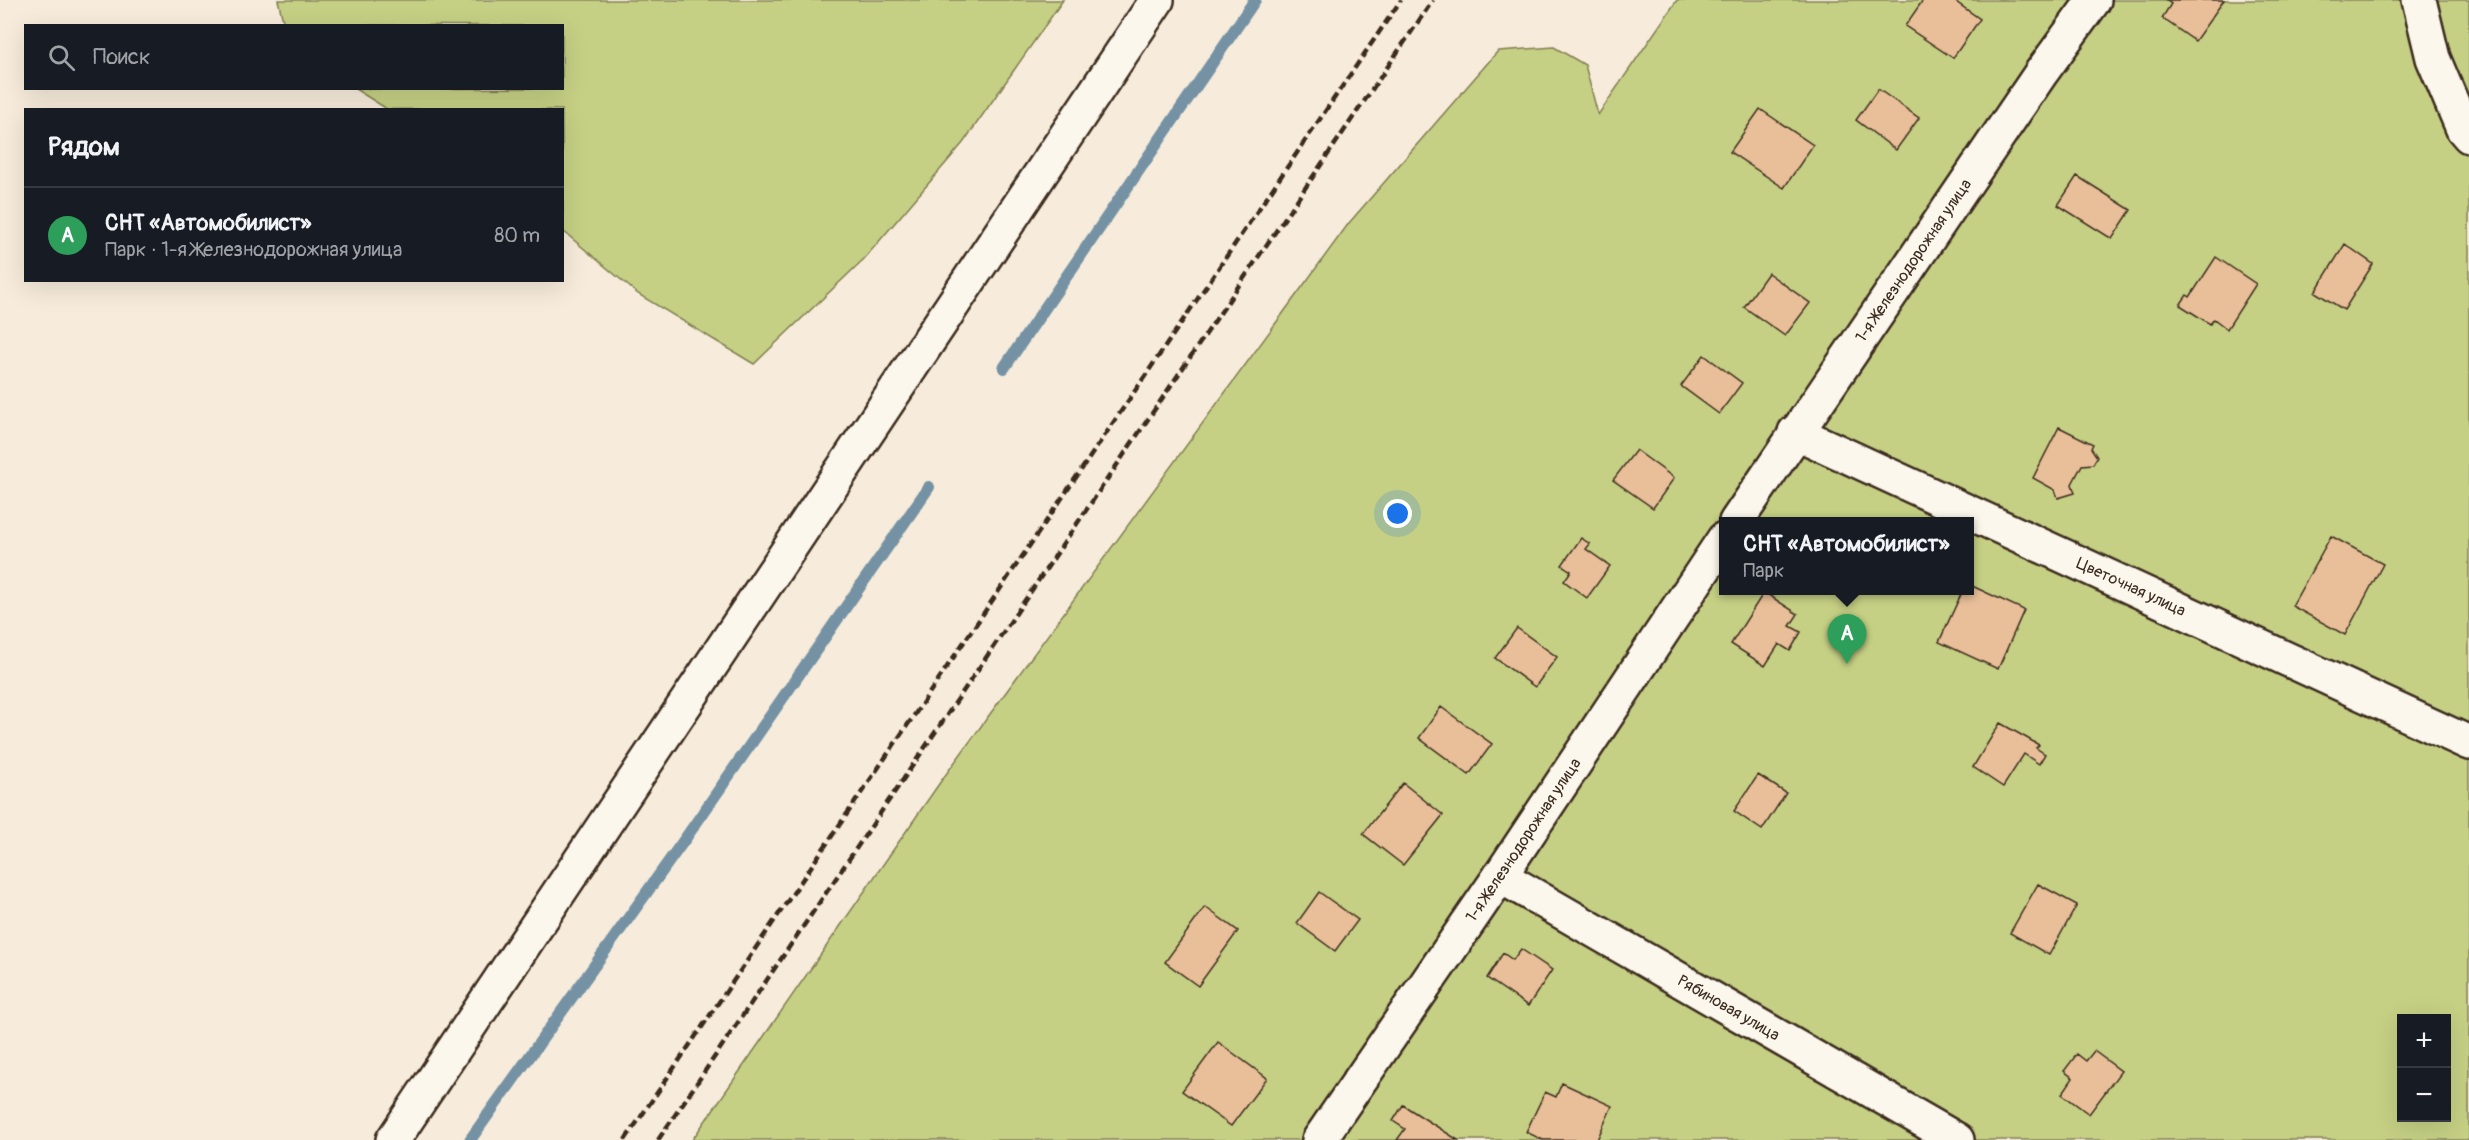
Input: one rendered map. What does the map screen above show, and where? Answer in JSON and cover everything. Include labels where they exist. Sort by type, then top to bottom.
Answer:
[{"type":"street","points":[[393,1140],[1157,0]]},
{"type":"street","name":"1-я Железнодорожная улица","points":[[1739,517],[2041,73],[2094,0]]},
{"type":"street","points":[[2419,0],[2433,58],[2463,129],[2469,136]]},
{"type":"street","name":"Цветочная улица","points":[[1795,432],[2469,742]]},
{"type":"street","name":"1-я Железнодорожная улица","points":[[1319,1140],[1500,876],[1719,547]]},
{"type":"street","name":"Рябиновая улица","points":[[1500,876],[1957,1140]]},
{"type":"green space","points":[[278,0],[1063,0],[963,143],[864,259],[754,364],[638,294],[564,232],[564,108],[385,108],[357,90],[564,90],[564,24],[284,24]]},
{"type":"green space","points":[[1677,0],[2469,0],[2469,1140],[692,1140],[941,781],[1349,223],[1498,51],[1554,47],[1585,65],[1598,115]]},
{"type":"building","points":[[1923,0],[1953,0],[1980,19],[1953,58],[1905,26]]},
{"type":"building","points":[[2166,0],[2224,0],[2195,41],[2162,18],[2171,4]]},
{"type":"building","points":[[1878,89],[1919,118],[1896,150],[1856,120]]},
{"type":"building","points":[[1760,109],[1813,145],[1784,188],[1730,152]]},
{"type":"building","points":[[2077,176],[2131,210],[2112,239],[2058,205]]},
{"type":"building","points":[[2345,244],[2373,264],[2344,310],[2315,292]]},
{"type":"building","points":[[2216,257],[2256,284],[2227,329],[2214,319],[2210,324],[2180,305],[2187,295],[2190,297]]},
{"type":"building","points":[[1768,273],[1810,303],[1785,336],[1744,307]]},
{"type":"building","points":[[1704,355],[1742,383],[1719,414],[1681,386]]},
{"type":"building","points":[[2059,427],[2093,444],[2091,448],[2097,457],[2093,464],[2082,465],[2072,484],[2075,493],[2058,498],[2055,490],[2033,478]]},
{"type":"building","points":[[1636,450],[1674,478],[1653,508],[1613,480]]},
{"type":"building","points":[[2331,536],[2383,564],[2345,635],[2292,606]]},
{"type":"building","points":[[1581,538],[1590,544],[1586,549],[1610,566],[1587,598],[1564,581],[1571,571],[1562,565]]},
{"type":"building","points":[[1974,587],[2024,610],[1998,669],[1939,642],[1961,595],[1974,595]]},
{"type":"building","points":[[1762,595],[1769,595],[1798,614],[1790,626],[1801,632],[1790,651],[1779,644],[1765,666],[1731,644]]},
{"type":"building","points":[[1517,628],[1557,657],[1535,687],[1495,658]]},
{"type":"building","points":[[1441,707],[1492,744],[1469,775],[1419,738]]},
{"type":"building","points":[[2000,723],[2039,745],[2036,748],[2045,754],[2039,764],[2024,754],[2003,787],[1973,767]]},
{"type":"building","points":[[1758,775],[1786,793],[1762,830],[1734,811]]},
{"type":"building","points":[[1403,783],[1443,815],[1403,865],[1363,834]]},
{"type":"building","points":[[2038,884],[2077,905],[2049,955],[2010,933]]},
{"type":"building","points":[[1319,892],[1358,920],[1335,951],[1297,923]]},
{"type":"building","points":[[1205,907],[1238,931],[1198,986],[1165,962]]},
{"type":"building","points":[[1521,949],[1552,970],[1528,1006],[1487,978],[1503,953],[1513,960]]},
{"type":"building","points":[[1218,1042],[1267,1078],[1231,1126],[1182,1091]]},
{"type":"building","points":[[2094,1051],[2121,1071],[2089,1114],[2062,1094],[2073,1078],[2064,1071],[2077,1054],[2086,1061]]},
{"type":"building","points":[[1562,1083],[1612,1106],[1597,1140],[1543,1140],[1526,1132],[1545,1092],[1556,1097]]},
{"type":"building","points":[[1403,1105],[1458,1140],[1397,1140],[1405,1129],[1393,1121]]},
{"type":"waterway","points":[[1004,368],[1255,0]]},
{"type":"waterway","points":[[470,1140],[687,836],[929,487]]},
{"type":"railway","points":[[625,1140],[1401,0]]},
{"type":"railway","points":[[658,1140],[1433,0]]},
{"type":"place","name":"СНТ «Автомобилист»","points":[[1847,664]]}]
